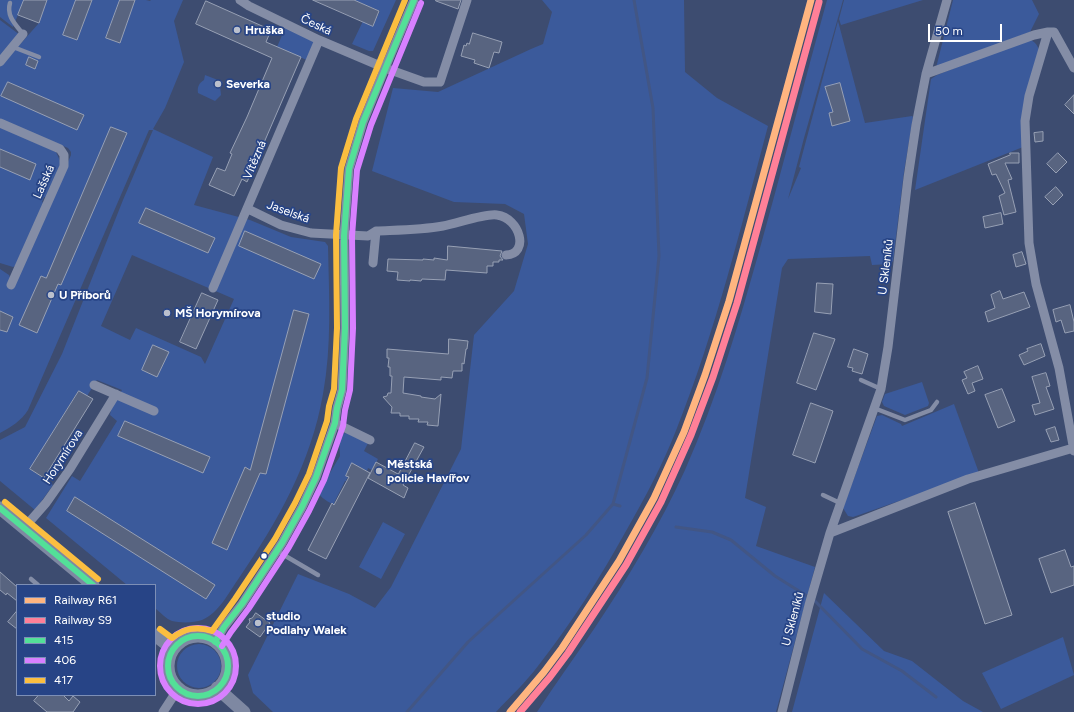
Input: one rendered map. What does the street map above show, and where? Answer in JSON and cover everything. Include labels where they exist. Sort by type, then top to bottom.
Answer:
[{"type":"street","name":"Česká","points":[[240,0],[249,6],[319,40],[385,68],[424,82],[440,82],[467,0]]},
{"type":"street","points":[[215,642],[277,551],[302,507],[316,477],[334,423],[342,390],[345,328],[344,236],[349,169],[363,122],[414,0]]},
{"type":"street","name":"U Skleníků","points":[[782,712],[812,593],[830,532],[881,389],[888,347],[908,178],[926,74],[947,0]]},
{"type":"street","points":[[830,532],[968,478],[1074,449],[1059,368],[1036,284],[1029,243],[1025,121],[1029,96],[1048,32]]},
{"type":"street","points":[[926,74],[1034,35],[1048,32],[1054,32],[1074,68]]},
{"type":"street","points":[[0,62],[23,34]]},
{"type":"street","name":"Vítězná","points":[[213,288],[319,40]]},
{"type":"street","name":"Lašská","points":[[0,123],[60,149],[64,155],[64,166],[11,285]]},
{"type":"street","name":"Jaselská","points":[[248,209],[281,225],[297,230],[311,233],[344,236],[368,236],[376,231],[442,226],[497,214],[511,220],[518,231],[520,243],[517,251],[510,255],[506,255]]},
{"type":"street","points":[[373,263],[376,231]]},
{"type":"street","points":[[94,385],[154,411]]},
{"type":"street","name":"Horymírova","points":[[24,528],[46,503],[70,469],[116,394]]},
{"type":"street","points":[[334,423],[370,440]]},
{"type":"street","points":[[0,508],[92,584]]},
{"type":"street","points":[[156,636],[173,649]]},
{"type":"street","points":[[192,636],[204,637],[215,642],[224,652],[227,664],[225,677],[217,688],[211,692],[196,695],[189,694],[178,689],[172,681],[168,668],[170,655],[173,649],[181,641],[192,636]]},
{"type":"street","points":[[217,688],[244,712]]},
{"type":"street","points":[[163,712],[178,689]]},
{"type":"lane","points":[[10,3],[9,8],[11,18],[23,34]]},
{"type":"lane","points":[[13,47],[39,58]]},
{"type":"lane","points":[[861,380],[881,389]]},
{"type":"lane","points":[[874,408],[905,420],[931,410],[937,402]]},
{"type":"lane","points":[[823,495],[840,503]]},
{"type":"lane","points":[[277,551],[318,575]]},
{"type":"lane","points":[[32,579],[37,584]]},
{"type":"shaded area","points":[[0,0],[24,0],[13,27],[0,17]]},
{"type":"shaded area","points":[[47,0],[76,0],[64,35],[77,40],[92,0],[120,0],[106,37],[119,43],[135,0],[183,0],[174,21],[184,62],[165,108],[153,129],[213,157],[194,205],[250,220],[291,237],[325,242],[328,246],[328,358],[318,419],[310,444],[291,490],[267,535],[219,607],[208,617],[202,620],[179,622],[168,619],[156,609],[156,584],[126,584],[46,518],[72,476],[80,481],[117,421],[110,415],[111,409],[122,390],[97,380],[87,396],[78,391],[30,469],[53,485],[35,510],[0,481],[0,440],[25,427],[62,354],[123,200],[153,130],[149,130],[28,410],[19,421],[0,433],[0,269],[9,275],[14,286],[71,152],[68,148],[0,120],[0,67],[39,23]],"holes":[[[132,255],[234,299],[205,364],[201,357],[136,328],[130,340],[101,326]]]},
{"type":"shaded area","points":[[354,0],[396,0],[373,51],[369,51],[352,44],[363,21],[373,26],[380,11]]},
{"type":"shaded area","points":[[542,0],[684,0],[685,72],[717,98],[768,126],[716,316],[691,391],[666,455],[616,549],[562,634],[523,684],[496,712],[273,712],[253,693],[248,675],[298,574],[349,594],[375,608],[391,587],[461,449],[474,335],[514,291],[528,244],[524,214],[505,204],[454,202],[372,171],[393,88],[438,92],[543,44],[552,12]]},
{"type":"shaded area","points":[[827,0],[843,0],[788,199],[801,168],[799,167],[838,21],[865,123],[913,117],[904,172],[893,261],[890,264],[872,265],[870,256],[788,259],[782,268],[745,498],[766,507],[756,546],[815,567],[776,712],[537,712],[607,610],[643,551],[675,491],[697,443],[727,360],[744,304],[769,217]]},
{"type":"shaded area","points":[[844,0],[923,0],[841,25],[839,19]]},
{"type":"shaded area","points":[[953,0],[1032,0],[1039,14],[1030,32],[936,68]]},
{"type":"shaded area","points":[[0,20],[20,35],[0,59]]},
{"type":"shaded area","points":[[286,26],[316,42],[309,61],[277,47]]},
{"type":"shaded area","points":[[1029,39],[1036,43],[1039,50],[1023,147],[915,190],[931,79],[937,75]]},
{"type":"shaded area","points":[[205,75],[223,82],[220,86],[221,95],[215,101],[198,93],[199,85],[204,80]]},
{"type":"shaded area","points":[[0,126],[56,152],[61,163],[47,198],[44,197],[42,202],[44,203],[17,265],[13,267],[0,263]]},
{"type":"shaded area","points":[[922,382],[929,403],[928,406],[905,415],[884,406],[882,402],[885,394]]},
{"type":"shaded area","points":[[954,404],[979,473],[853,517],[848,516],[843,508],[877,416],[882,415],[901,424],[902,426]]},
{"type":"shaded area","points":[[347,433],[368,443],[364,451],[378,459],[372,470],[368,468],[367,471],[352,463],[346,475],[348,477],[346,480],[347,481],[345,481],[334,505],[320,496],[318,489],[321,480],[324,483],[340,456],[339,434]]},
{"type":"shaded area","points":[[383,522],[405,534],[381,579],[359,567]]},
{"type":"shaded area","points":[[824,593],[884,651],[912,661],[963,701],[983,712],[792,712]]},
{"type":"shaded area","points":[[1063,637],[1074,675],[1001,709],[982,673]]},
{"type":"shaded area","points":[[195,644],[203,644],[215,650],[221,662],[221,670],[215,682],[203,688],[195,688],[183,682],[177,670],[177,662],[183,650]]},
{"type":"building","points":[[24,0],[47,0],[39,23],[18,15]]},
{"type":"building","points":[[76,0],[92,0],[77,40],[63,35]]},
{"type":"building","points":[[120,0],[135,0],[120,43],[106,38]]},
{"type":"building","points":[[313,0],[354,0],[379,11],[373,26]]},
{"type":"building","points":[[436,0],[461,0],[458,9]]},
{"type":"building","points":[[206,1],[271,30],[266,42],[301,57],[247,182],[242,179],[234,196],[209,185],[217,168],[225,171],[232,154],[230,153],[272,58],[196,24]]},
{"type":"building","points":[[473,33],[502,42],[499,53],[494,52],[489,68],[474,63],[475,60],[461,56],[464,45],[466,46],[467,43],[469,44]]},
{"type":"building","points":[[29,57],[38,61],[35,69],[26,65]]},
{"type":"building","points":[[8,82],[84,115],[77,130],[1,96]]},
{"type":"building","points":[[840,83],[850,121],[832,126],[829,113],[833,112],[825,87]]},
{"type":"building","points":[[1074,95],[1074,114],[1065,105]]},
{"type":"building","points":[[111,127],[127,133],[61,285],[58,284],[37,333],[19,325],[41,276],[46,278]]},
{"type":"building","points":[[1043,132],[1043,141],[1035,142],[1034,133]]},
{"type":"building","points":[[0,149],[36,164],[30,180],[0,167]]},
{"type":"building","points":[[1010,153],[1019,153],[1019,163],[1005,163],[1012,179],[1008,180],[1016,212],[1004,215],[999,196],[1005,193],[996,174],[992,175],[988,164],[1010,155]]},
{"type":"building","points":[[1058,153],[1067,162],[1056,173],[1047,164]]},
{"type":"building","points":[[1056,187],[1063,195],[1053,205],[1045,197]]},
{"type":"building","points":[[146,208],[215,238],[208,253],[139,223]]},
{"type":"building","points":[[1001,213],[1003,224],[985,228],[983,217]]},
{"type":"building","points":[[245,231],[321,264],[314,279],[239,246]]},
{"type":"building","points":[[448,246],[502,251],[500,256],[503,260],[493,262],[493,266],[487,266],[487,273],[446,270],[445,280],[397,280],[398,272],[387,271],[388,259],[434,260],[434,258],[447,260]]},
{"type":"building","points":[[1022,252],[1026,264],[1016,267],[1013,255]]},
{"type":"building","points":[[817,283],[833,284],[831,314],[815,312]]},
{"type":"building","points":[[1000,291],[1003,299],[1024,292],[1030,307],[988,322],[985,312],[995,308],[991,295]]},
{"type":"building","points":[[202,293],[218,300],[196,349],[180,342]]},
{"type":"building","points":[[1070,305],[1074,322],[1074,331],[1065,333],[1061,320],[1056,322],[1053,310]]},
{"type":"building","points":[[294,310],[309,314],[266,474],[260,473],[227,550],[212,543],[245,467],[250,470]]},
{"type":"building","points":[[0,311],[13,317],[7,332],[0,330]]},
{"type":"building","points":[[814,333],[835,339],[816,390],[797,383]]},
{"type":"building","points":[[449,339],[468,341],[464,364],[462,363],[462,371],[453,371],[452,378],[441,377],[441,380],[404,377],[403,393],[435,399],[441,394],[438,426],[427,425],[428,422],[418,422],[419,419],[409,419],[409,416],[400,416],[400,413],[391,413],[392,407],[383,397],[387,396],[388,393],[391,393],[392,376],[390,376],[390,367],[388,367],[389,358],[387,358],[387,349],[448,354]]},
{"type":"building","points":[[1041,344],[1045,356],[1024,365],[1019,355],[1028,351],[1027,349]]},
{"type":"building","points":[[153,345],[169,352],[157,377],[142,370]]},
{"type":"building","points":[[854,349],[868,354],[862,374],[852,371],[853,368],[848,367]]},
{"type":"building","points":[[978,366],[983,379],[972,383],[975,391],[968,394],[962,380],[967,378],[964,372]]},
{"type":"building","points":[[1046,373],[1050,386],[1046,387],[1054,409],[1035,415],[1032,405],[1040,403],[1032,377]]},
{"type":"building","points":[[1002,389],[1015,421],[998,428],[985,395]]},
{"type":"building","points":[[79,391],[93,399],[44,478],[30,469]]},
{"type":"building","points":[[811,403],[833,411],[815,463],[793,455]]},
{"type":"building","points":[[125,421],[210,457],[203,473],[118,436]]},
{"type":"building","points":[[1055,427],[1059,440],[1051,442],[1046,430]]},
{"type":"building","points":[[415,443],[424,447],[403,485],[408,488],[404,498],[368,478],[376,462],[398,474]]},
{"type":"building","points":[[352,463],[370,473],[326,559],[308,550],[332,503],[334,505],[349,477],[346,476]]},
{"type":"building","points":[[75,497],[215,585],[206,599],[67,511]]},
{"type":"building","points":[[975,503],[1012,615],[985,624],[948,512]]},
{"type":"building","points":[[1065,550],[1071,567],[1074,566],[1074,585],[1051,593],[1039,559]]},
{"type":"building","points":[[0,572],[16,586],[16,600],[7,593],[6,595],[0,590]]},
{"type":"building","points":[[16,612],[16,628],[8,622]]},
{"type":"building","points":[[256,613],[270,623],[260,637],[246,627],[250,622],[249,619]]},
{"type":"building","points":[[38,696],[64,696],[69,701],[73,696],[80,702],[73,712],[47,712],[34,701]]},
{"type":"waterway","points":[[407,712],[468,642],[586,535],[613,504],[647,378],[659,256],[653,108],[634,0]]},
{"type":"waterway","points":[[613,504],[620,506]]},
{"type":"waterway","points":[[676,527],[712,532],[731,540],[775,576],[815,601],[862,649],[902,671],[936,697]]},
{"type":"rail line","name":"R61","points":[[510,712],[562,648],[619,561],[654,498],[684,432],[705,375],[729,301],[811,0]]},
{"type":"rail line","name":"S9","points":[[520,712],[568,653],[626,565],[661,502],[691,435],[713,377],[737,303],[819,2]]},
{"type":"transit line","name":"417","points":[[160,629],[172,638],[186,630],[196,628],[212,631],[275,539],[309,474],[327,421],[329,406],[334,389],[337,328],[336,235],[341,168],[356,119],[405,0]]},
{"type":"transit line","name":"415","points":[[215,642],[282,543],[302,507],[316,477],[335,423],[342,390],[345,328],[344,236],[349,169],[363,122],[414,0]]},
{"type":"transit line","name":"406","points":[[222,646],[289,547],[309,511],[324,480],[343,426],[350,390],[353,328],[352,236],[357,170],[371,125],[421,3]]},
{"type":"transit line","name":"417","points":[[5,502],[98,579]]},
{"type":"transit line","name":"415","points":[[0,508],[92,584]]},
{"type":"transit line","name":"406","points":[[198,628],[212,631],[225,639],[233,652],[236,666],[233,680],[225,693],[212,701],[198,704],[184,701],[171,693],[163,680],[160,666],[163,652],[171,639],[184,631],[198,628]]},
{"type":"transit line","name":"415","points":[[198,636],[214,641],[219,645],[223,650],[228,666],[223,682],[219,687],[214,691],[198,696],[182,691],[177,687],[173,682],[168,666],[173,650],[177,645],[182,641],[198,636]]},
{"type":"place","name":"Hruška","points":[[237,30]]},
{"type":"place","name":"Severka","points":[[218,84]]},
{"type":"place","name":"U Příborů","points":[[51,295]]},
{"type":"place","name":"MŠ Horymírova","points":[[167,313]]},
{"type":"place","name":"Městská policie Havířov","points":[[379,471]]},
{"type":"place","name":"studio Podlahy Walek","points":[[258,623]]}]
